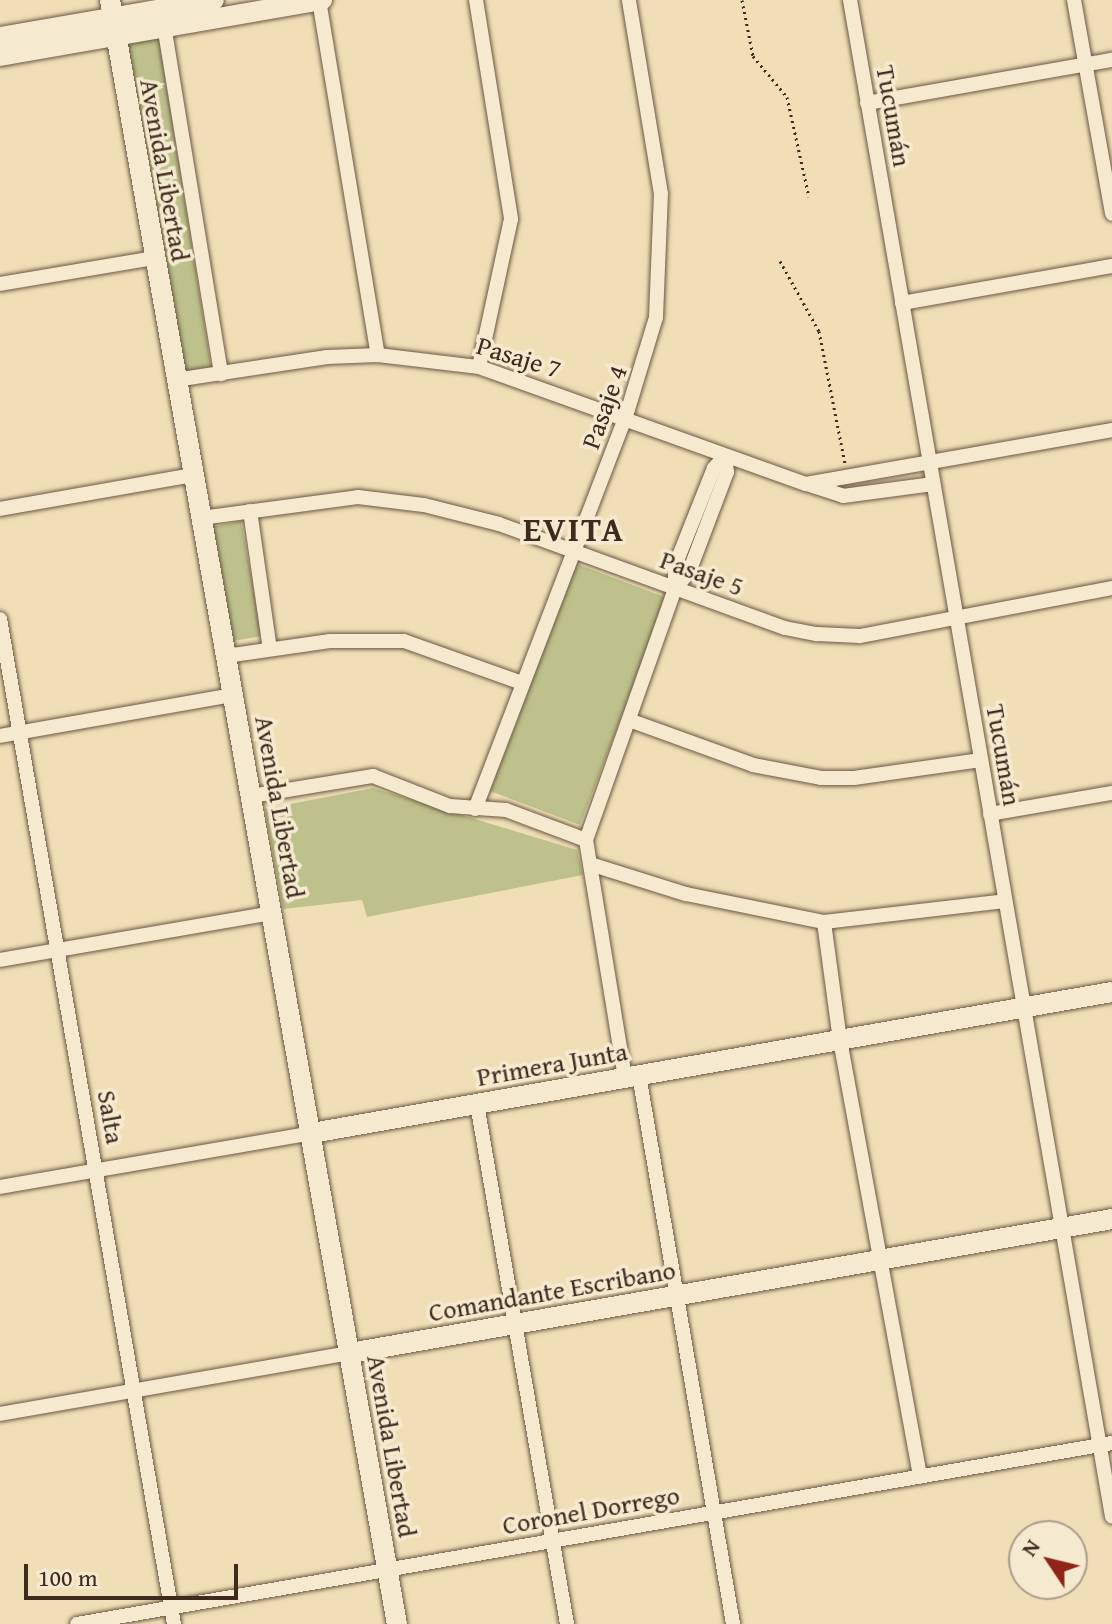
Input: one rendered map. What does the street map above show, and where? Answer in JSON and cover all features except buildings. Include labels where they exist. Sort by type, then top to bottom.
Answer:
[{"type":"main road","points":[[163,18],[214,0]]},
{"type":"main road","points":[[0,37],[112,18],[163,18],[320,0]]},
{"type":"main road","points":[[0,56],[112,18]]},
{"type":"main road","name":"Avenida Libertad","points":[[112,18],[397,1624]]},
{"type":"main road","name":"Primera Junta","points":[[312,1133],[1112,992]]},
{"type":"main road","name":"Comandante Escribano","points":[[350,1353],[1112,1219]]},
{"type":"street","points":[[320,0],[378,355]]},
{"type":"street","points":[[476,0],[511,219],[479,367]]},
{"type":"street","name":"Pasaje 4","points":[[475,809],[575,552],[652,340],[661,248],[657,154],[629,0]]},
{"type":"street","name":"Tucumán","points":[[850,0],[1062,1228],[1106,1444],[1112,1517]]},
{"type":"street","points":[[1074,0],[1112,214]]},
{"type":"street","points":[[163,18],[221,374]]},
{"type":"street","points":[[867,103],[1112,60]]},
{"type":"street","points":[[0,284],[154,258]]},
{"type":"street","points":[[902,303],[1112,266]]},
{"type":"street","name":"Pasaje 7","points":[[175,380],[378,355],[479,367],[626,416],[725,456],[843,496],[933,484]]},
{"type":"street","points":[[806,484],[1112,430]]},
{"type":"street","points":[[725,456],[714,468],[675,566],[675,589],[586,840],[677,1295],[733,1624]]},
{"type":"street","points":[[0,509],[193,475]]},
{"type":"street","name":"Pasaje 5","points":[[201,518],[336,499],[390,499],[459,512],[785,628],[817,634],[860,636],[956,615],[1112,588]]},
{"type":"street","points":[[250,511],[270,649]]},
{"type":"street","name":"Salta","points":[[0,619],[174,1624]]},
{"type":"street","points":[[226,656],[330,641],[404,641],[522,683]]},
{"type":"street","points":[[0,736],[233,695]]},
{"type":"street","points":[[629,720],[753,765],[821,778],[854,778],[981,760]]},
{"type":"street","points":[[251,796],[373,776],[450,806],[506,810],[586,840]]},
{"type":"street","points":[[990,814],[1112,793]]},
{"type":"street","points":[[590,864],[686,894],[824,922],[1005,901]]},
{"type":"street","points":[[0,960],[272,913]]},
{"type":"street","points":[[824,922],[840,1040],[920,1477]]},
{"type":"street","points":[[477,1104],[567,1624]]},
{"type":"street","name":"Primera Junta","points":[[0,1187],[312,1133]]},
{"type":"street","name":"Comandante Escribano","points":[[0,1414],[350,1353]]},
{"type":"street","name":"Coronel Dorrego","points":[[77,1624],[1106,1444]]},
{"type":"path","points":[[742,0],[753,56],[787,97],[809,197]]},
{"type":"path","points":[[780,261],[819,331],[847,476]]},
{"type":"green space","points":[[159,38],[211,367],[180,373],[122,43]]},
{"type":"green space","points":[[241,521],[262,636],[233,641],[213,527]]},
{"type":"green space","points":[[577,564],[667,598],[580,825],[490,791]]},
{"type":"green space","points":[[373,788],[577,850],[583,875],[367,917],[362,900],[283,909],[265,809]]},
{"type":"district","name":"EVITA","points":[[574,529]]}]
